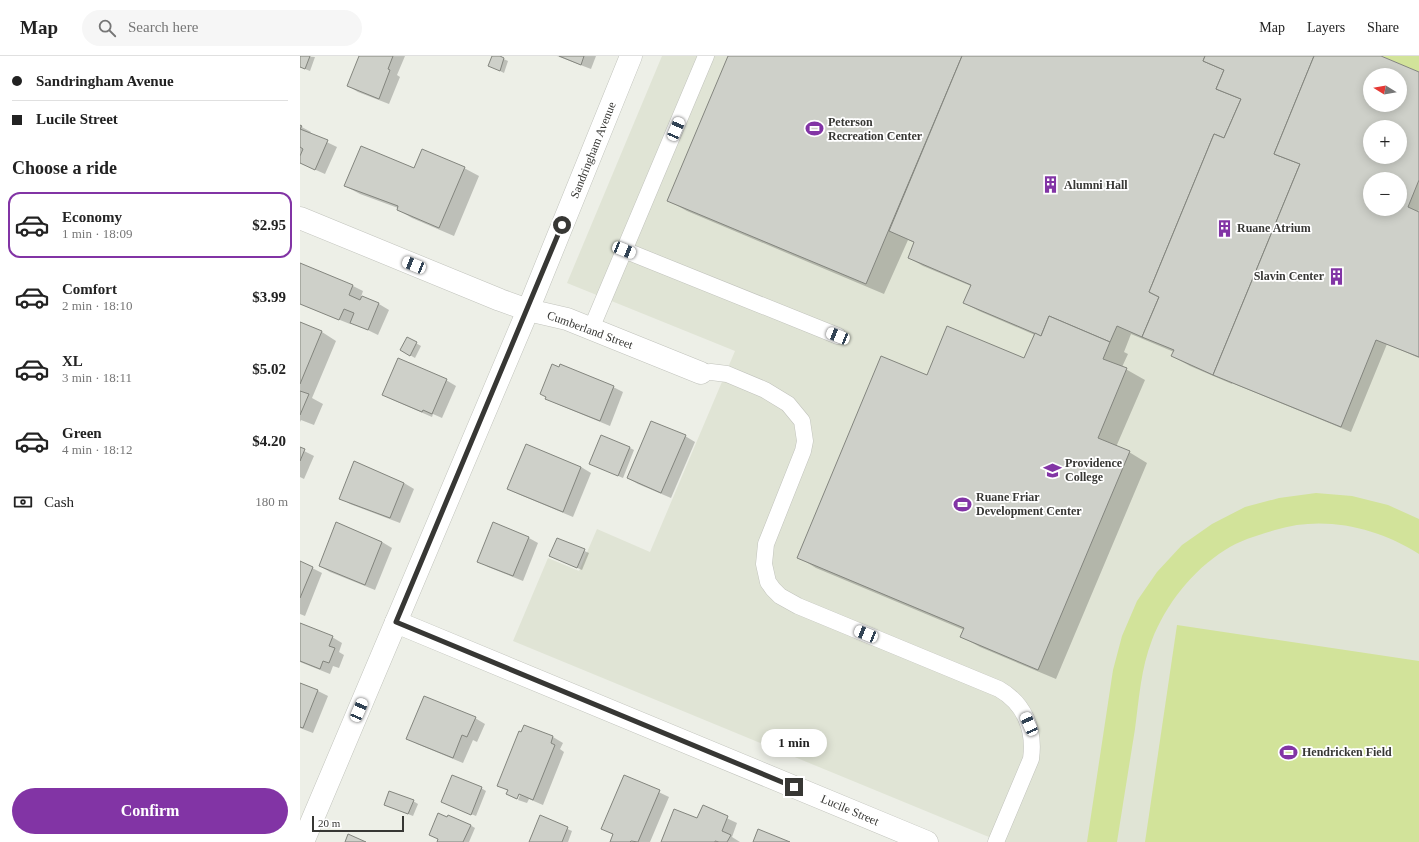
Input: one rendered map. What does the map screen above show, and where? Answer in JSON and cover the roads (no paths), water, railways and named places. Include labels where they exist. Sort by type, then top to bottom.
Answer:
[{"type":"street","name":"Sandringham Avenue","points":[[303,842],[528,310],[631,56]]},
{"type":"street","name":"Cumberland Street","points":[[300,218],[500,300],[528,310],[567,319],[701,373]]},
{"type":"street","name":"Lucile Street","points":[[396,622],[926,842]]},
{"type":"lane","points":[[591,329],[706,56]]},
{"type":"lane","points":[[624,250],[838,336]]},
{"type":"lane","points":[[701,373],[715,372],[727,374],[766,390],[788,404],[802,421],[805,441],[803,451],[770,534],[764,554],[765,573],[768,582],[773,589],[780,596],[798,606],[999,689],[1012,698],[1022,710],[1029,724],[1032,749],[1030,759],[996,842]]},
{"type":"place","name":"Peterson Recreation Center","points":[[815,129]]},
{"type":"place","name":"Alumni Hall","points":[[1051,185]]},
{"type":"place","name":"Ruane Atrium","points":[[1224,228]]},
{"type":"place","name":"Slavin Center","points":[[1337,276]]},
{"type":"place","name":"Providence College","points":[[1052,470]]},
{"type":"place","name":"Ruane Friar Development Center","points":[[963,504]]},
{"type":"place","name":"Hendricken Field","points":[[1289,752]]}]
